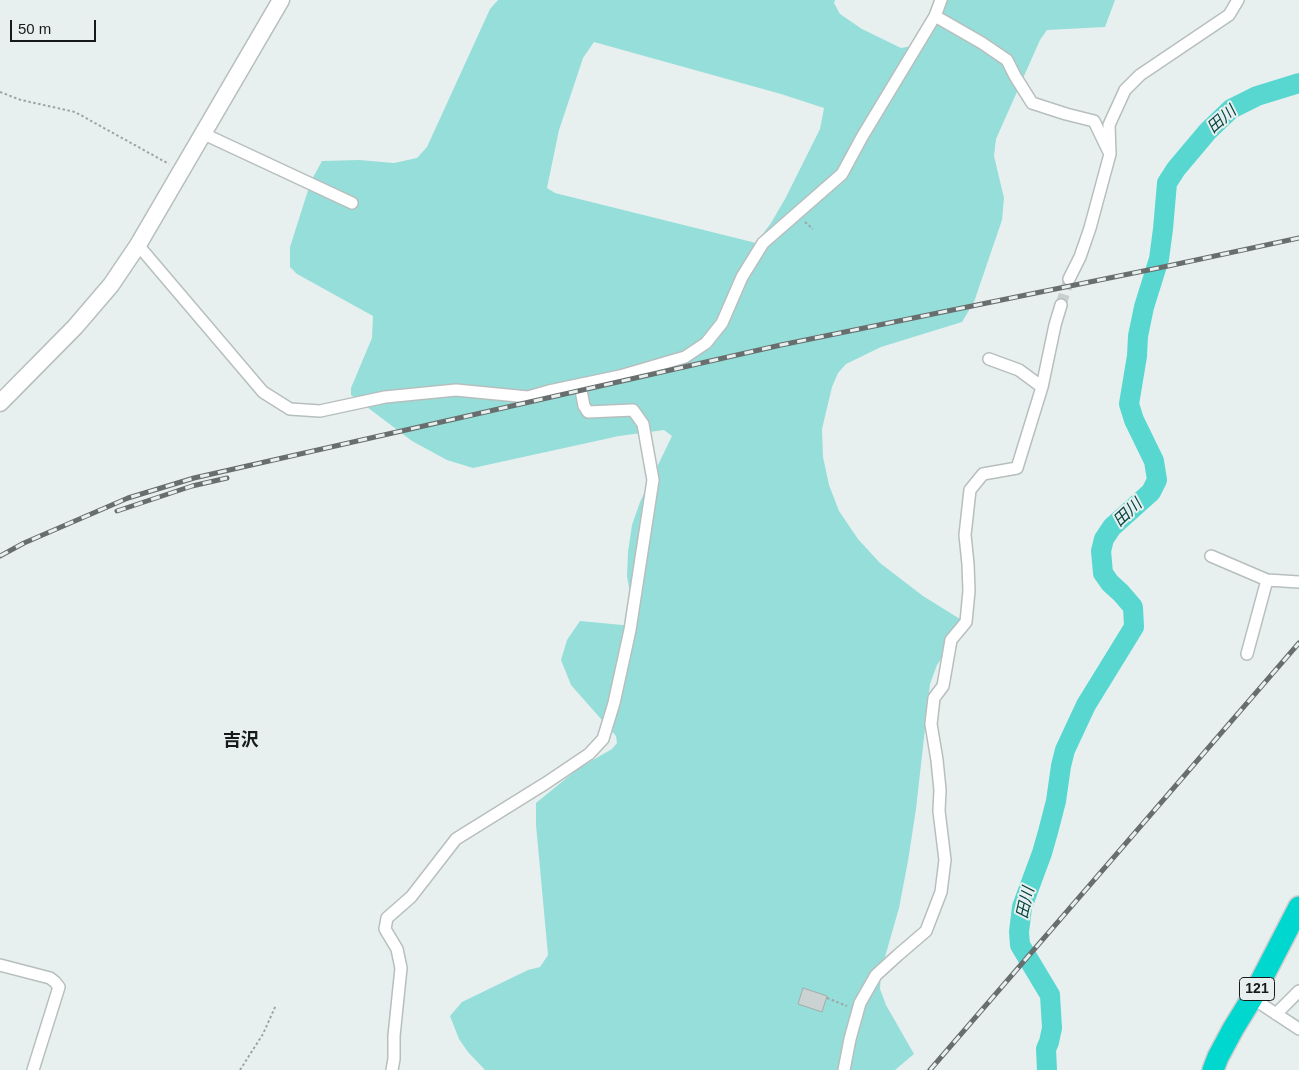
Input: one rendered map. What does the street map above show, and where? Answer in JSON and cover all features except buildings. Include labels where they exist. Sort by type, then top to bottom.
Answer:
[{"type":"highway","name":"121","points":[[1213,1070],[1218,1057],[1252,998],[1299,907]]},
{"type":"street","points":[[0,403],[75,327],[111,285],[138,245],[281,0]]},
{"type":"street","points":[[138,245],[263,392],[290,408],[320,411],[386,397],[456,390],[528,397],[620,376],[685,357],[706,343],[722,323],[742,278],[763,243],[842,174],[862,137],[935,16],[941,0]]},
{"type":"street","points":[[1069,279],[1080,258],[1088,235],[1110,154],[1109,125],[1125,90],[1140,75],[1228,15],[1238,0]]},
{"type":"street","points":[[935,16],[1007,60],[1032,103],[1094,122],[1110,154]]},
{"type":"street","points":[[204,134],[352,203]]},
{"type":"street","points":[[844,1070],[860,1003],[876,975],[926,931],[941,892],[945,860],[939,811],[940,790],[937,760],[931,724],[934,698],[943,686],[951,640],[966,622],[969,591],[965,535],[970,490],[983,474],[1016,468],[1042,388],[1061,305]]},
{"type":"street","points":[[988,359],[1019,370],[1042,388]]},
{"type":"street","points":[[392,1070],[401,968],[397,949],[384,929],[387,918],[411,897],[456,839],[589,754],[603,739],[614,703],[630,630],[653,480],[643,424],[633,410],[588,412],[584,406],[580,385]]},
{"type":"street","points":[[1211,556],[1267,580],[1299,582]]},
{"type":"street","points":[[1247,654],[1267,580]]},
{"type":"street","points":[[0,965],[50,978],[59,987],[33,1070]]},
{"type":"street","points":[[1276,1014],[1299,991]]},
{"type":"street","points":[[1252,998],[1299,1029]]},
{"type":"path","points":[[0,92],[21,100],[75,112],[182,171]]},
{"type":"path","points":[[826,998],[840,1003]]},
{"type":"path","points":[[240,1070],[263,1034],[276,1005]]},
{"type":"shaded area","points":[[498,0],[835,0],[834,3],[840,14],[862,29],[901,48],[912,46],[940,0],[1115,0],[1105,27],[1047,30],[1040,40],[996,139],[994,156],[1004,198],[1002,220],[974,302],[962,322],[881,347],[846,364],[838,373],[832,387],[822,429],[823,457],[829,485],[839,511],[858,539],[880,563],[923,596],[960,619],[965,627],[937,665],[930,684],[916,809],[908,861],[899,908],[881,971],[880,989],[886,1005],[914,1054],[895,1070],[485,1070],[459,1039],[450,1016],[462,1002],[528,970],[540,967],[548,955],[536,825],[536,803],[579,768],[612,749],[617,743],[616,736],[571,685],[561,660],[567,640],[580,621],[633,626],[636,622],[627,577],[632,525],[640,502],[672,436],[664,430],[619,436],[473,468],[447,460],[412,441],[351,395],[351,388],[372,338],[373,316],[297,274],[290,267],[290,247],[311,181],[322,161],[359,160],[394,163],[417,158],[427,147],[490,9]],"holes":[[[594,42],[781,94],[824,108],[820,129],[785,199],[771,223],[756,243],[555,193],[547,188],[559,130],[583,58]]]},
{"type":"waterway","name":"田川","points":[[1047,1070],[1046,1049],[1052,1028],[1050,995],[1020,945],[1019,932],[1022,907],[1048,832],[1056,801],[1065,750],[1086,705],[1134,627],[1133,607],[1103,573],[1101,551],[1104,539],[1112,527],[1151,492],[1157,480],[1154,461],[1134,420],[1129,404],[1137,356],[1138,336],[1144,307],[1159,259],[1167,183],[1176,169],[1208,131],[1231,109],[1257,96],[1299,83]]},
{"type":"tunnel","points":[[1061,305],[1069,279]]},
{"type":"railway","points":[[0,556],[24,543],[128,498],[194,478],[781,345],[1299,238]]},
{"type":"railway","points":[[117,511],[192,486],[227,478]]},
{"type":"railway","points":[[930,1070],[1299,643]]},
{"type":"district","name":"吉沢","points":[[241,741]]}]
